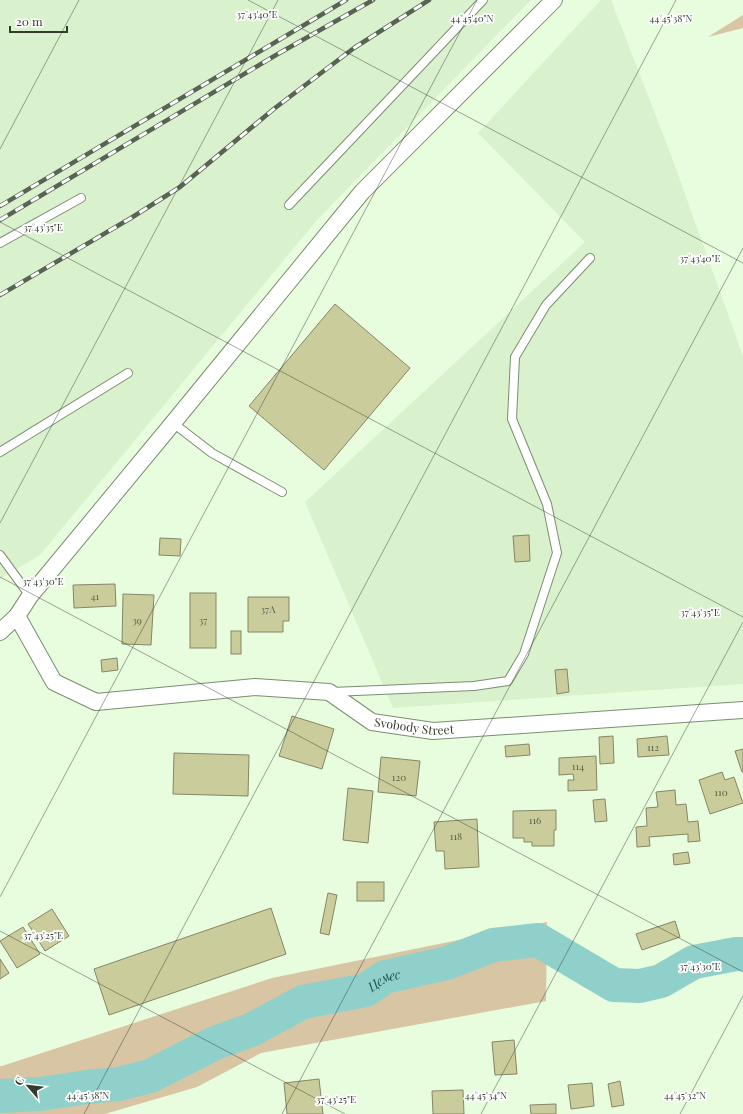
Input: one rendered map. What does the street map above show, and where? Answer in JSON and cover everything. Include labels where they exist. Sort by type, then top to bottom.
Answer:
[{"type":"street","points":[[0,632],[17,616],[30,596],[362,192],[552,1]]},
{"type":"street","points":[[17,616],[54,682],[96,702],[255,687],[329,692]]},
{"type":"street","name":"Svobody Street","points":[[329,692],[372,722],[433,731],[743,710]]},
{"type":"lane","points":[[289,205],[483,0]]},
{"type":"lane","points":[[0,243],[81,198]]},
{"type":"lane","points":[[329,692],[474,686],[508,681],[524,654],[557,553],[547,504],[512,419],[514,357],[546,305],[590,258]]},
{"type":"lane","points":[[0,452],[128,373]]},
{"type":"lane","points":[[173,423],[212,453],[282,492]]},
{"type":"lane","points":[[0,555],[30,596]]},
{"type":"shaded area","points":[[0,0],[531,0],[317,220],[40,555],[0,579]]},
{"type":"shaded area","points":[[601,0],[611,0],[671,155],[743,356],[743,684],[393,708],[305,502],[585,242],[478,133]]},
{"type":"shaded area","points":[[743,15],[743,28],[708,37]]},
{"type":"shaded area","points":[[547,922],[546,1001],[261,1053],[197,1087],[105,1114],[0,1114],[0,1066],[272,978]]},
{"type":"building","points":[[335,304],[410,368],[324,470],[249,406]]},
{"type":"building","points":[[529,535],[530,561],[515,562],[513,536]]},
{"type":"building","points":[[160,538],[181,539],[180,556],[159,555]]},
{"type":"building","points":[[115,584],[116,606],[74,608],[73,585]]},
{"type":"building","points":[[190,593],[216,593],[216,648],[190,648]]},
{"type":"building","points":[[123,594],[154,595],[151,645],[122,644]]},
{"type":"building","points":[[248,597],[289,597],[289,621],[283,621],[283,632],[248,632]]},
{"type":"building","points":[[231,631],[241,631],[241,654],[231,654]]},
{"type":"building","points":[[117,658],[118,670],[102,672],[101,660]]},
{"type":"building","points":[[567,669],[569,692],[557,694],[555,670]]},
{"type":"building","points":[[292,716],[334,729],[322,769],[279,756]]},
{"type":"building","points":[[613,736],[614,763],[600,764],[599,737]]},
{"type":"building","points":[[667,736],[669,755],[638,757],[637,739]]},
{"type":"building","points":[[529,744],[530,755],[506,757],[505,746]]},
{"type":"building","points":[[743,749],[743,772],[742,772],[735,751]]},
{"type":"building","points":[[174,753],[249,755],[248,796],[173,794]]},
{"type":"building","points":[[596,756],[597,790],[568,791],[568,780],[574,780],[573,774],[559,775],[559,758]]},
{"type":"building","points":[[381,757],[420,761],[416,796],[378,792]]},
{"type":"building","points":[[722,772],[725,780],[734,777],[743,803],[710,814],[699,780]]},
{"type":"building","points":[[348,788],[373,791],[368,843],[343,840]]},
{"type":"building","points":[[675,790],[676,805],[686,804],[688,822],[698,821],[700,841],[688,842],[688,834],[649,837],[650,846],[637,847],[636,827],[647,826],[646,808],[658,807],[656,792]]},
{"type":"building","points":[[605,799],[607,821],[595,822],[593,800]]},
{"type":"building","points":[[556,810],[554,846],[532,846],[532,842],[524,842],[524,838],[513,838],[513,811]]},
{"type":"building","points":[[477,819],[479,867],[445,869],[444,851],[436,851],[434,822]]},
{"type":"building","points":[[688,852],[690,863],[674,865],[673,854]]},
{"type":"building","points":[[357,882],[384,882],[384,901],[357,901]]},
{"type":"building","points":[[328,893],[337,895],[329,935],[320,933]]},
{"type":"building","points":[[271,908],[286,954],[109,1015],[94,969]]},
{"type":"building","points":[[52,909],[69,936],[45,951],[28,924]]},
{"type":"building","points":[[675,921],[680,937],[642,950],[636,934]]},
{"type":"building","points":[[23,927],[40,954],[17,968],[0,941]]},
{"type":"building","points":[[0,959],[9,973],[0,979]]},
{"type":"building","points":[[514,1040],[517,1074],[495,1075],[492,1042]]},
{"type":"building","points":[[319,1079],[323,1114],[287,1114],[284,1083]]},
{"type":"building","points":[[620,1081],[624,1105],[612,1107],[608,1084]]},
{"type":"building","points":[[592,1083],[594,1106],[571,1109],[568,1085]]},
{"type":"building","points":[[463,1090],[464,1114],[433,1114],[432,1091]]},
{"type":"building","points":[[556,1104],[556,1114],[531,1114],[530,1105]]},
{"type":"waterway","name":"Цемес","points":[[0,1096],[40,1094],[119,1084],[150,1076],[215,1043],[251,1030],[303,1002],[366,990],[385,977],[447,963],[493,945],[538,940],[614,985],[640,986],[661,981],[694,962],[743,954]]},
{"type":"railway","points":[[0,206],[346,0]]},
{"type":"railway","points":[[0,220],[276,55],[373,0]]},
{"type":"railway","points":[[0,295],[131,218],[180,187],[275,108],[354,48],[429,0]]}]
